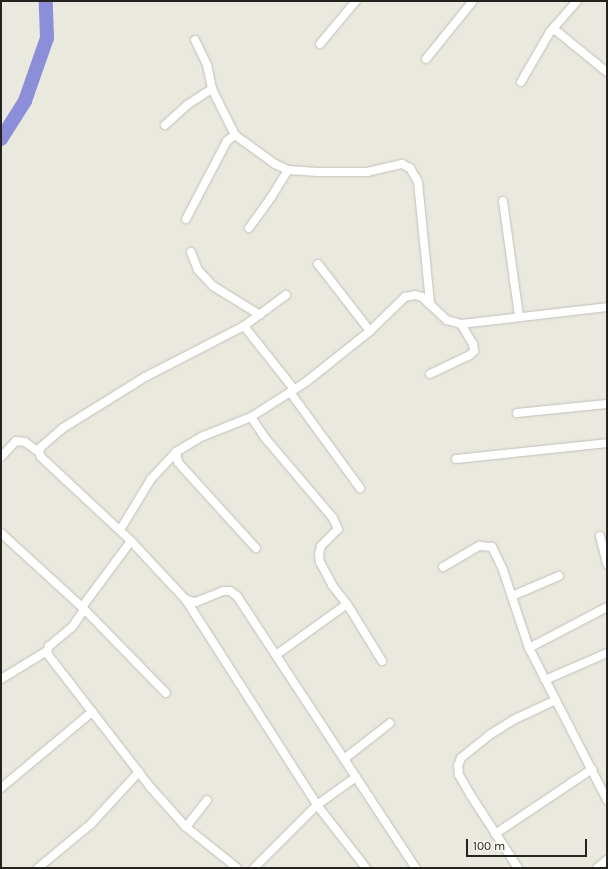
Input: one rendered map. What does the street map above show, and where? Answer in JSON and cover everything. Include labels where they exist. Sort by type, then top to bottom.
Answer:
[{"type":"street","points":[[320,44],[356,1]]},
{"type":"street","points":[[426,59],[473,1]]},
{"type":"street","points":[[521,82],[554,29],[577,1]]},
{"type":"street","points":[[554,29],[607,72]]},
{"type":"street","points":[[195,40],[207,65],[212,89],[235,135],[275,164],[288,170],[367,172],[402,164],[410,168],[418,182],[430,303]]},
{"type":"street","points":[[165,125],[187,105],[212,89]]},
{"type":"street","points":[[186,219],[227,141],[235,135]]},
{"type":"street","points":[[248,228],[270,199],[288,170]]},
{"type":"street","points":[[502,201],[518,317]]},
{"type":"street","points":[[191,252],[198,270],[213,286],[260,315]]},
{"type":"street","points":[[318,264],[370,331]]},
{"type":"street","points":[[39,452],[40,447],[63,428],[145,377],[244,326],[286,295]]},
{"type":"street","points":[[120,530],[151,479],[176,452],[202,437],[251,417],[292,390],[370,331],[391,309],[410,295],[415,295],[430,303],[447,320],[461,324],[607,307]]},
{"type":"street","points":[[430,374],[470,355],[474,351],[473,344],[461,324]]},
{"type":"street","points":[[244,326],[292,390],[360,488]]},
{"type":"street","points":[[517,413],[607,404]]},
{"type":"street","points":[[251,417],[266,439],[333,518],[338,529],[321,546],[319,554],[332,585],[347,604],[382,661]]},
{"type":"street","points":[[1,457],[16,442],[25,442],[39,452],[56,471],[132,541],[186,600],[317,805],[366,868]]},
{"type":"street","points":[[456,459],[607,443]]},
{"type":"street","points":[[176,452],[178,462],[256,548]]},
{"type":"street","points":[[1,533],[83,608],[166,693]]},
{"type":"street","points":[[600,536],[607,564]]},
{"type":"street","points":[[1,680],[47,651],[72,627],[83,608],[132,541]]},
{"type":"street","points":[[444,567],[479,546],[492,547],[512,596],[529,648],[607,800]]},
{"type":"street","points":[[512,596],[559,576]]},
{"type":"street","points":[[186,600],[196,602],[223,591],[230,591],[237,596],[416,868]]},
{"type":"street","points":[[276,655],[347,604]]},
{"type":"street","points":[[529,648],[607,607]]},
{"type":"street","points":[[47,651],[139,772],[186,827],[237,868]]},
{"type":"street","points":[[545,680],[607,653]]},
{"type":"street","points":[[518,868],[495,834],[459,775],[458,766],[461,758],[513,720],[556,700]]},
{"type":"street","points":[[1,788],[92,712]]},
{"type":"street","points":[[344,759],[390,723]]},
{"type":"street","points":[[495,834],[592,769]]},
{"type":"street","points":[[38,868],[92,824],[139,772]]},
{"type":"street","points":[[254,868],[317,805],[356,777]]},
{"type":"street","points":[[186,827],[207,800]]},
{"type":"street","points":[[597,868],[607,860]]},
{"type":"waterway","points":[[1,139],[25,101],[47,38],[46,1]]}]
